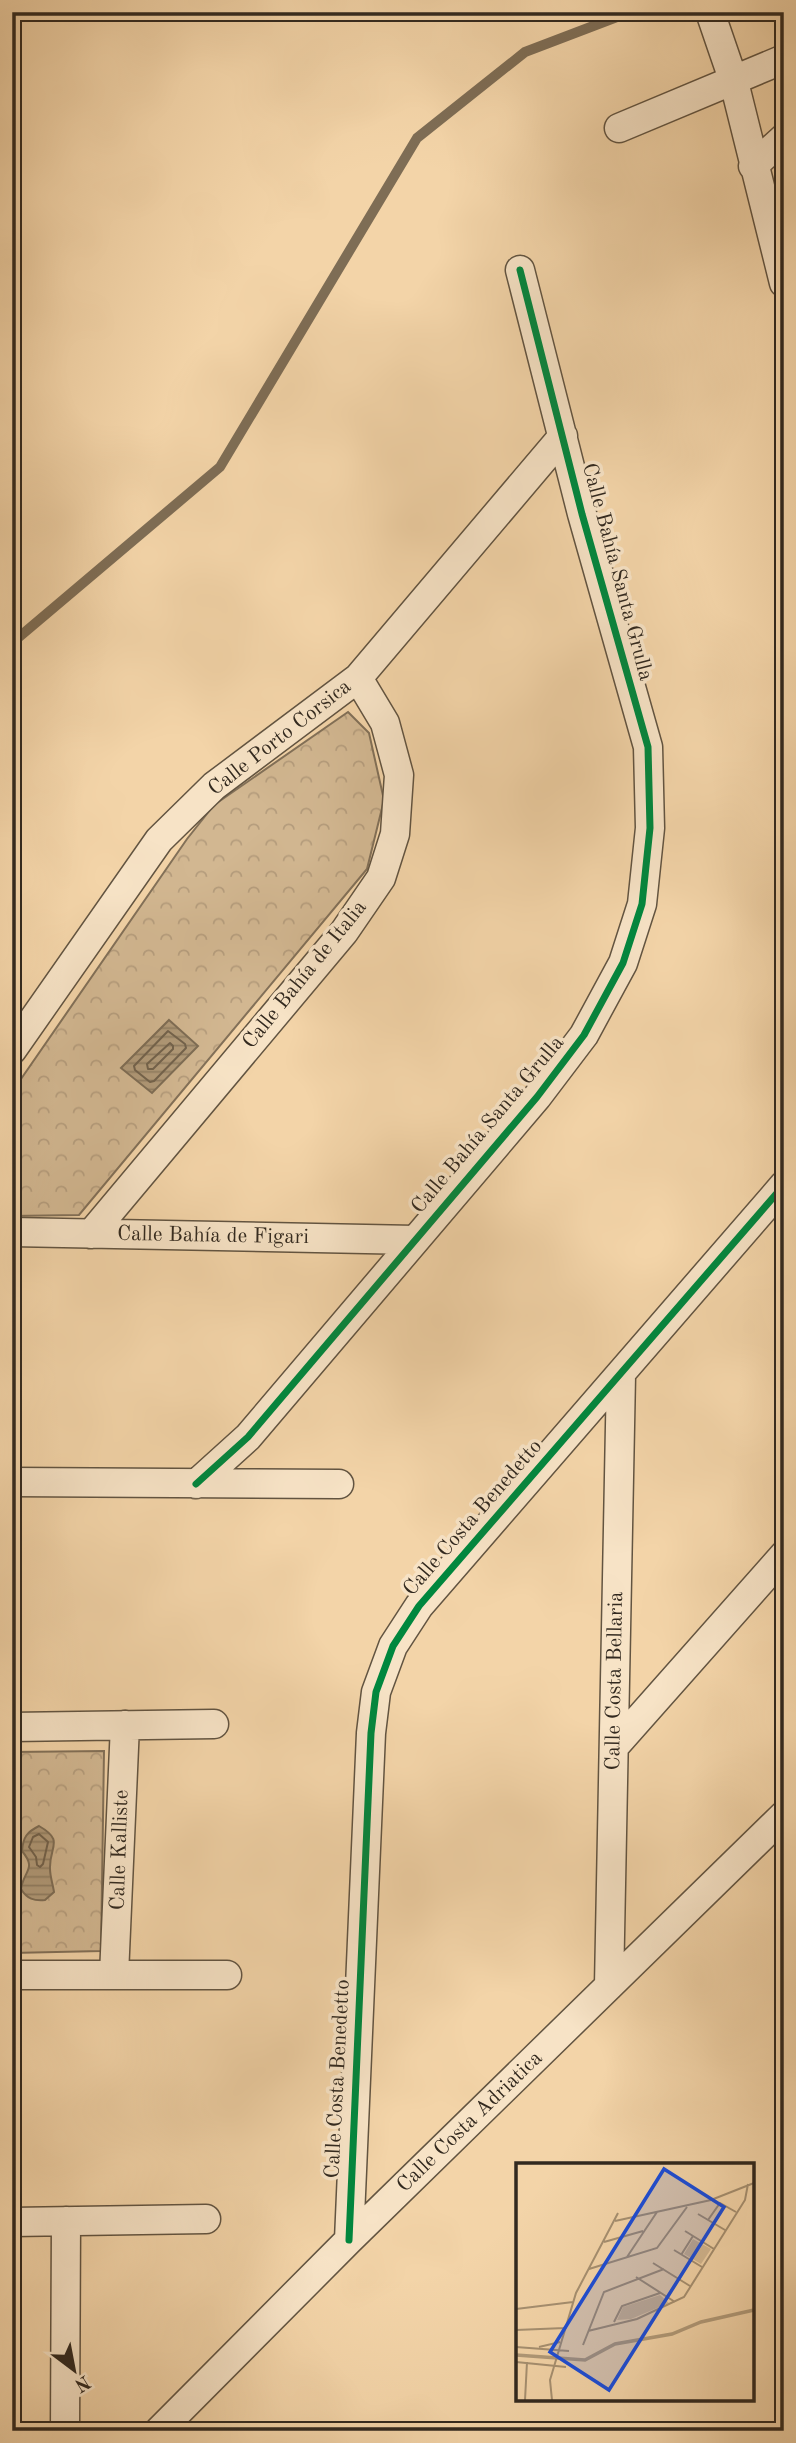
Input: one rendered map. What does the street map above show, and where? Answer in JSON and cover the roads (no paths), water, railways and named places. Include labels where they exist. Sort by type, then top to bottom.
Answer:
[{"type":"street","points":[[710,12],[730,71],[784,283]]},
{"type":"street","points":[[619,128],[730,71],[784,59]]},
{"type":"street","points":[[753,166],[784,138]]},
{"type":"street","name":"Calle Bahía Santa Grulla","points":[[196,1484],[248,1437],[537,1097],[584,1035],[624,963],[642,904],[650,828],[648,747],[520,270]]},
{"type":"street","name":"Calle Porto Corsica","points":[[12,1050],[159,841],[214,786],[358,678],[563,436]]},
{"type":"street","name":"Calle Bahía de Italia","points":[[91,1234],[344,932],[381,878],[396,834],[399,775],[385,723],[358,678]]},
{"type":"street","name":"Calle Costa Benedetto","points":[[349,2240],[370,1747],[376,1692],[393,1646],[419,1606],[784,1185]]},
{"type":"street","name":"Calle Bahía de Figari","points":[[12,1233],[415,1240]]},
{"type":"street","name":"Calle Costa Bellaria","points":[[609,1986],[621,1375]]},
{"type":"street","points":[[12,1482],[339,1484]]},
{"type":"street","points":[[614,1747],[784,1555]]},
{"type":"street","points":[[12,1727],[214,1724]]},
{"type":"street","name":"Calle Kalliste","points":[[114,1975],[125,1725]]},
{"type":"street","name":"Calle Costa Adriatica","points":[[159,2431],[349,2240],[784,1815]]},
{"type":"street","points":[[12,1975],[227,1975]]},
{"type":"street","points":[[12,2222],[206,2219]]},
{"type":"street","points":[[65,2431],[66,2221]]},
{"type":"water","points":[[169,1020],[198,1046],[152,1093],[121,1068]]},
{"type":"water","points":[[39,1826],[54,1840],[50,1869],[54,1892],[45,1900],[34,1900],[21,1889],[29,1866],[22,1851],[23,1842],[29,1833]]},
{"type":"waterway","points":[[12,643],[220,467],[417,138],[525,52],[630,12]]}]
